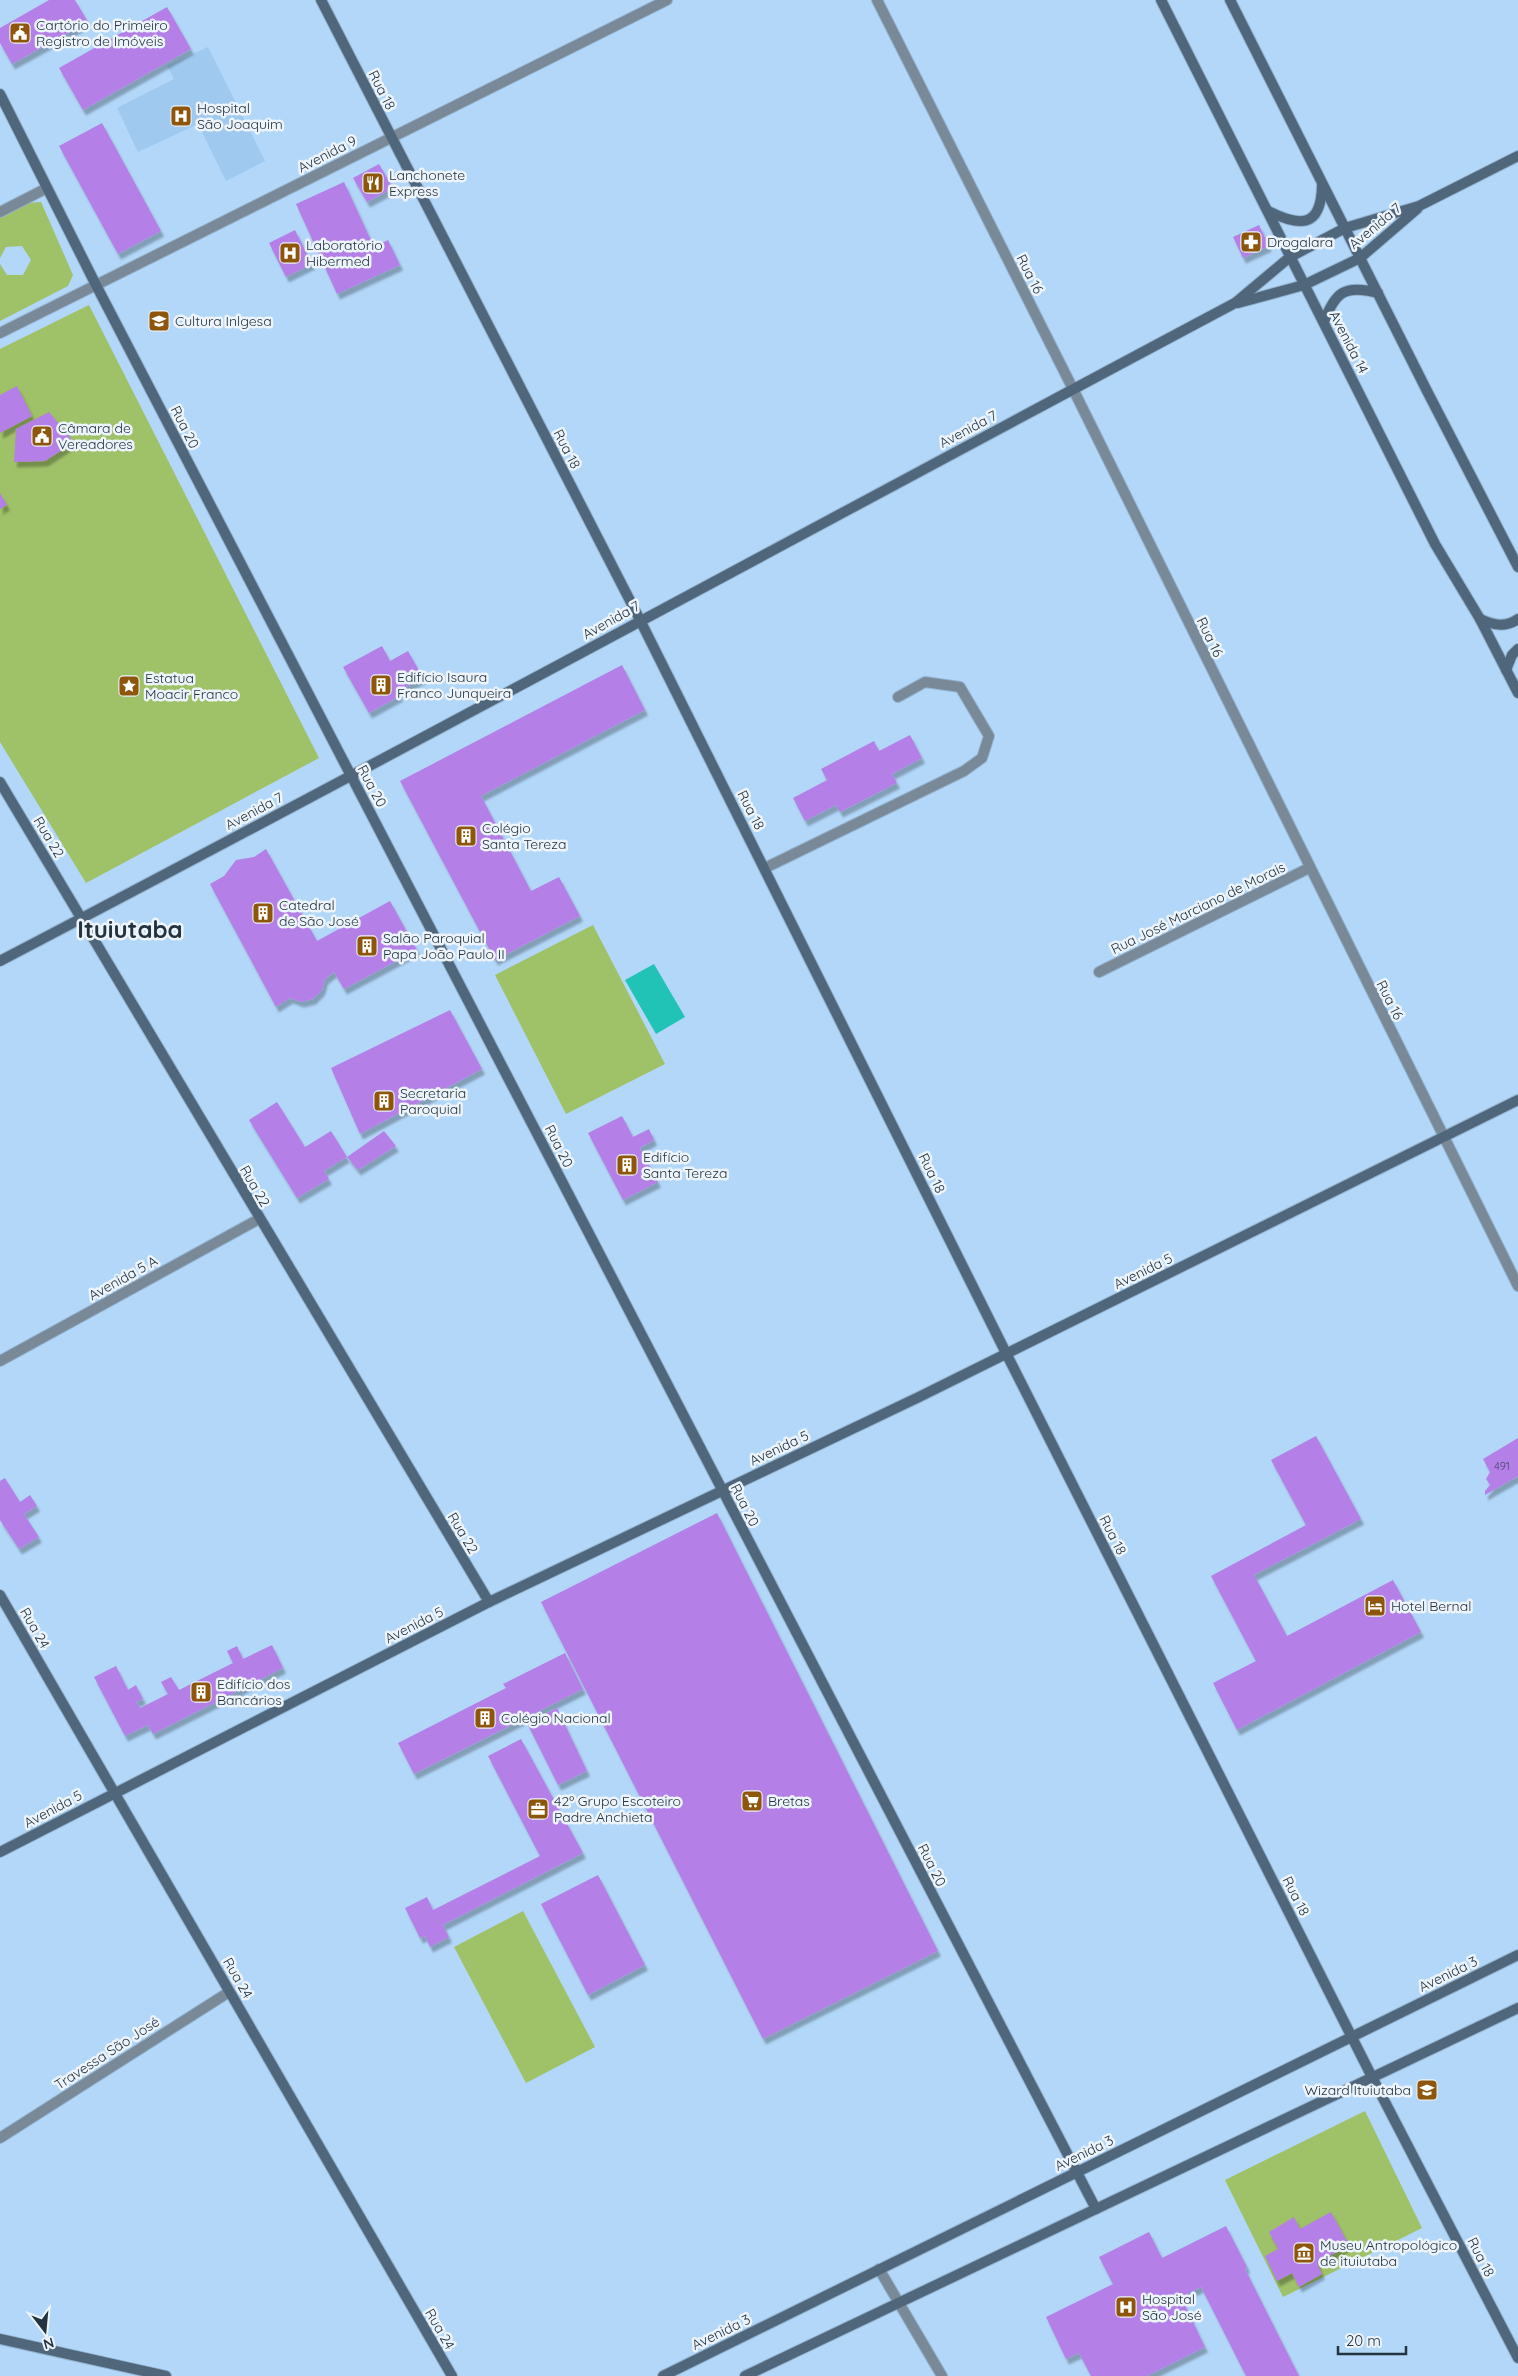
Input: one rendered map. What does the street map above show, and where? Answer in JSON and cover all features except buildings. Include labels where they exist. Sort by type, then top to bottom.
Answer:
[{"type":"street","name":"Rua 18","points":[[321,0],[640,620],[1006,1353],[1351,2037],[1518,2358]]},
{"type":"street","name":"Avenida 9","points":[[0,333],[666,0]]},
{"type":"street","name":"Rua 16","points":[[877,0],[1073,389],[1518,1286]]},
{"type":"street","name":"Avenida 14","points":[[1161,0],[1435,544],[1480,619],[1518,693]]},
{"type":"street","points":[[1230,0],[1518,567]]},
{"type":"street","name":"Rua 20","points":[[0,94],[96,285],[1096,2209]]},
{"type":"street","name":"Avenida 7","points":[[1235,304],[1290,257],[1345,228],[1419,206],[1518,156]]},
{"type":"street","points":[[1268,211],[1289,221],[1302,222],[1312,217],[1321,203],[1322,183]]},
{"type":"street","points":[[0,212],[47,188]]},
{"type":"street","name":"Avenida 7","points":[[0,960],[1235,304],[1304,285],[1360,258],[1419,206]]},
{"type":"street","points":[[1324,322],[1330,305],[1342,292],[1362,289],[1378,293]]},
{"type":"street","points":[[1480,619],[1496,626],[1514,622],[1518,619]]},
{"type":"street","points":[[1506,670],[1512,655],[1518,649]]},
{"type":"street","points":[[765,868],[964,772],[982,758],[989,736],[960,687],[925,682],[898,696]]},
{"type":"street","name":"Rua 22","points":[[0,782],[489,1602]]},
{"type":"street","name":"Rua José Marciano de Morais","points":[[1098,972],[1309,868]]},
{"type":"street","name":"Avenida 5","points":[[0,1852],[114,1792],[489,1602],[1006,1353],[1518,1100]]},
{"type":"street","name":"Avenida 5 A","points":[[0,1361],[259,1218]]},
{"type":"street","name":"Rua 24","points":[[0,1595],[452,2376]]},
{"type":"street","name":"Avenida 3","points":[[662,2376],[1518,1955]]},
{"type":"street","name":"Travessa São José","points":[[0,2138],[230,1992]]},
{"type":"street","points":[[745,2376],[1518,2008]]},
{"type":"street","points":[[879,2269],[942,2376]]},
{"type":"street","points":[[0,2338],[166,2376]]},
{"type":"shaded area","name":"Hospital São Joaquim","points":[[208,47],[265,161],[226,181],[198,124],[138,152],[117,108],[174,79],[167,66]]},
{"type":"shaded area","points":[[41,202],[73,275],[68,286],[0,321],[0,264],[7,275],[23,275],[31,260],[22,246],[6,247],[0,258],[0,217],[26,203]]},
{"type":"shaded area","points":[[89,305],[319,758],[86,883],[0,742],[0,349]]},
{"type":"shaded area","points":[[593,925],[665,1064],[566,1114],[495,975]]},
{"type":"shaded area","points":[[654,964],[685,1017],[656,1034],[625,980]]},
{"type":"shaded area","points":[[523,1911],[595,2047],[526,2083],[454,1947]]},
{"type":"shaded area","points":[[1365,2111],[1422,2228],[1283,2297],[1225,2180]]},
{"type":"place","name":"Cartório do Primeiro Registro de Imóveis","points":[[20,33]]},
{"type":"place","name":"Hospital São Joaquim","points":[[181,116]]},
{"type":"place","name":"Lanchonete Express","points":[[373,183]]},
{"type":"place","name":"Drogalara","points":[[1251,242]]},
{"type":"place","name":"Laboratório Hibermed","points":[[290,253]]},
{"type":"place","name":"Cultura Inlgesa","points":[[159,321]]},
{"type":"place","name":"Câmara de Vereadores","points":[[42,436]]},
{"type":"place","name":"Edifício Isaura Franco Junqueira","points":[[381,685]]},
{"type":"place","name":"Estatua Moacir Franco","points":[[129,686]]},
{"type":"place","name":"Colégio Santa Tereza","points":[[466,836]]},
{"type":"place","name":"Catedral de São José","points":[[263,913]]},
{"type":"place","name":"Salão Paroquial Papa João Paulo II","points":[[367,946]]},
{"type":"place","name":"Secretaria Paroquial","points":[[384,1101]]},
{"type":"place","name":"Edifício Santa Tereza","points":[[627,1165]]},
{"type":"place","name":"Hotel Bernal","points":[[1375,1606]]},
{"type":"place","name":"Edifício dos Bancários","points":[[201,1692]]},
{"type":"place","name":"Colégio Nacional","points":[[485,1718]]},
{"type":"place","name":"Bretas","points":[[752,1801]]},
{"type":"place","name":"42º Grupo Escoteiro Padre Anchieta","points":[[538,1809]]},
{"type":"place","name":"Wizard Ituiutaba","points":[[1427,2090]]},
{"type":"place","name":"Museu Antropológico de ituiutaba","points":[[1304,2253]]},
{"type":"place","name":"Hospital São José","points":[[1126,2307]]},
{"type":"district","name":"Ituiutaba","points":[[130,929]]}]
